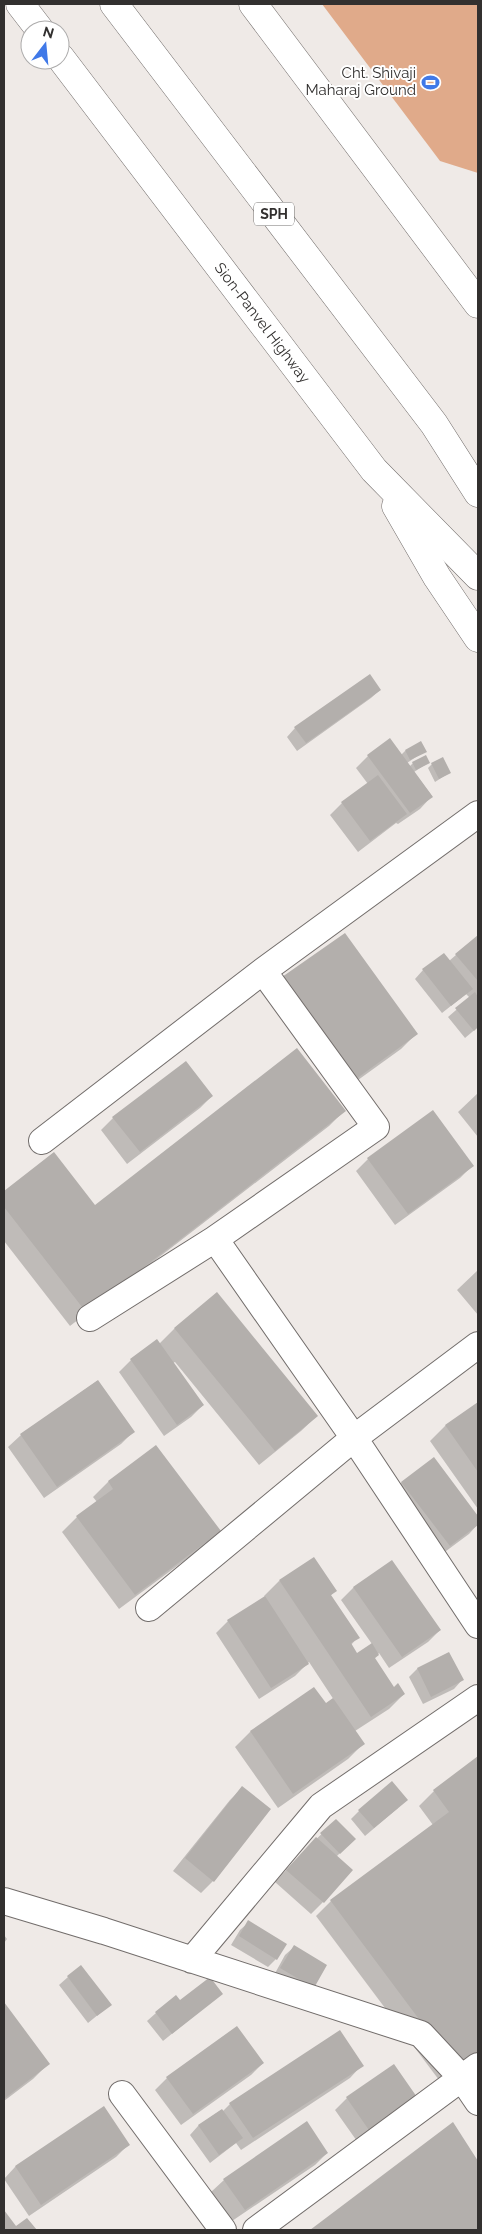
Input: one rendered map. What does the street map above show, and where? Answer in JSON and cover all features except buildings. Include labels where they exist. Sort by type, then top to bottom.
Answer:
[{"type":"main road","points":[[20,4],[32,20]]},
{"type":"main road","name":"SPH","points":[[114,4],[434,424],[478,493]]},
{"type":"main road","points":[[253,4],[478,304]]},
{"type":"main road","name":"Sion-Panvel Highway","points":[[70,70],[374,470],[478,576]]},
{"type":"main road","points":[[434,424],[478,466]]},
{"type":"main road","points":[[374,470],[437,576],[478,638]]},
{"type":"street","points":[[42,1141],[263,972],[478,814]]},
{"type":"street","points":[[90,1318],[215,1240],[376,1127],[263,972]]},
{"type":"street","points":[[215,1240],[354,1438],[478,1625]]},
{"type":"street","points":[[149,1608],[354,1438],[478,1345]]},
{"type":"street","points":[[192,1960],[321,1806],[478,1698]]},
{"type":"street","points":[[4,1901],[421,2034],[470,2072],[478,2102]]},
{"type":"street","points":[[256,2230],[470,2072]]},
{"type":"street","points":[[122,2094],[223,2230]]},
{"type":"shaded area","name":"Cht. Shivaji Maharaj Ground","points":[[322,4],[478,4],[478,173],[440,161]]},
{"type":"place","name":"Cht. Shivaji Maharaj Ground","points":[[430,82]]}]
